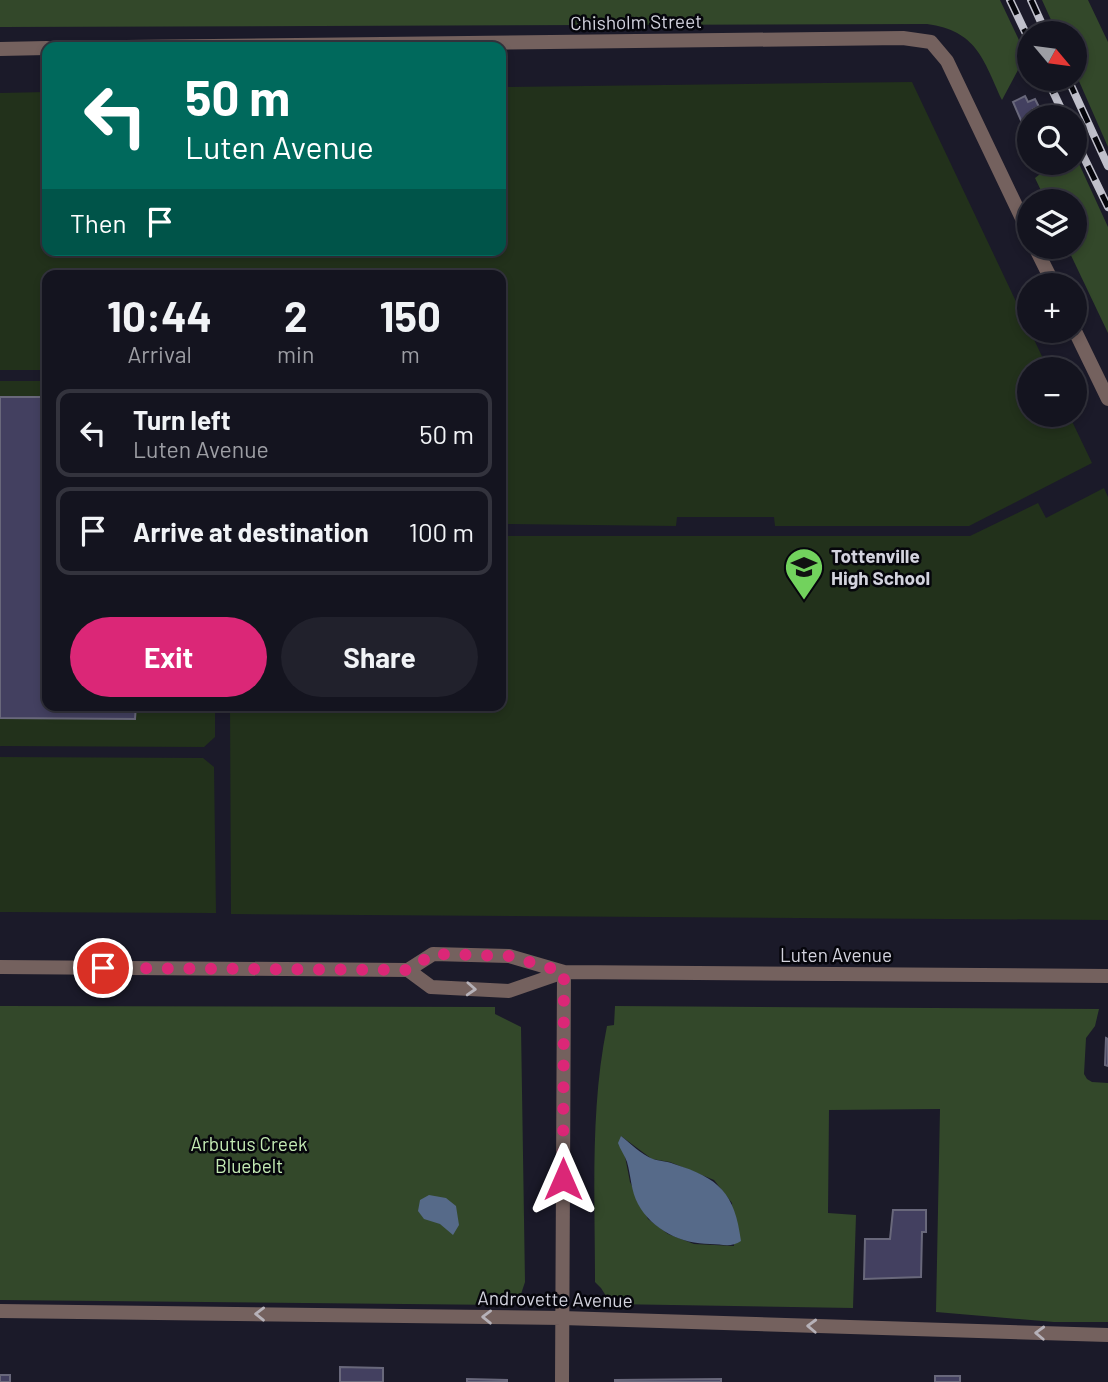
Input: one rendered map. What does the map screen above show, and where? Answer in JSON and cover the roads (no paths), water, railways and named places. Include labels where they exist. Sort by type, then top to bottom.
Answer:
[{"type":"street","name":"Chisholm Street","points":[[506,43],[890,38],[930,42],[947,61],[1017,208]]},
{"type":"street","points":[[0,49],[42,48]]},
{"type":"street","points":[[1081,343],[1108,399]]},
{"type":"street","name":"Luten Avenue","points":[[0,967],[408,970],[433,954],[509,956],[564,972],[1108,976]]},
{"type":"street","name":"Luten Avenue","points":[[408,970],[431,987],[509,991],[564,972]]},
{"type":"street","points":[[562,1382],[564,972]]},
{"type":"street","name":"Androvette Avenue","points":[[0,1311],[562,1318],[1108,1335]]},
{"type":"water","points":[[621,1136],[655,1160],[690,1169],[713,1182],[729,1199],[741,1241],[726,1245],[689,1241],[669,1234],[651,1221],[632,1189],[627,1162],[618,1143]]},
{"type":"water","points":[[429,1195],[446,1198],[456,1206],[459,1225],[453,1235],[440,1224],[424,1219],[418,1211],[420,1200]]},
{"type":"railway","points":[[1010,0],[1020,21]]},
{"type":"railway","points":[[1031,0],[1041,21]]},
{"type":"railway","points":[[1053,91],[1059,105]]},
{"type":"railway","points":[[1074,91],[1108,166]]},
{"type":"railway","points":[[1087,164],[1108,207]]},
{"type":"place","name":"Tottenville High School","points":[[804,601]]},
{"type":"park label","name":"Arbutus Creek Bluebelt","points":[[249,1155]]}]
